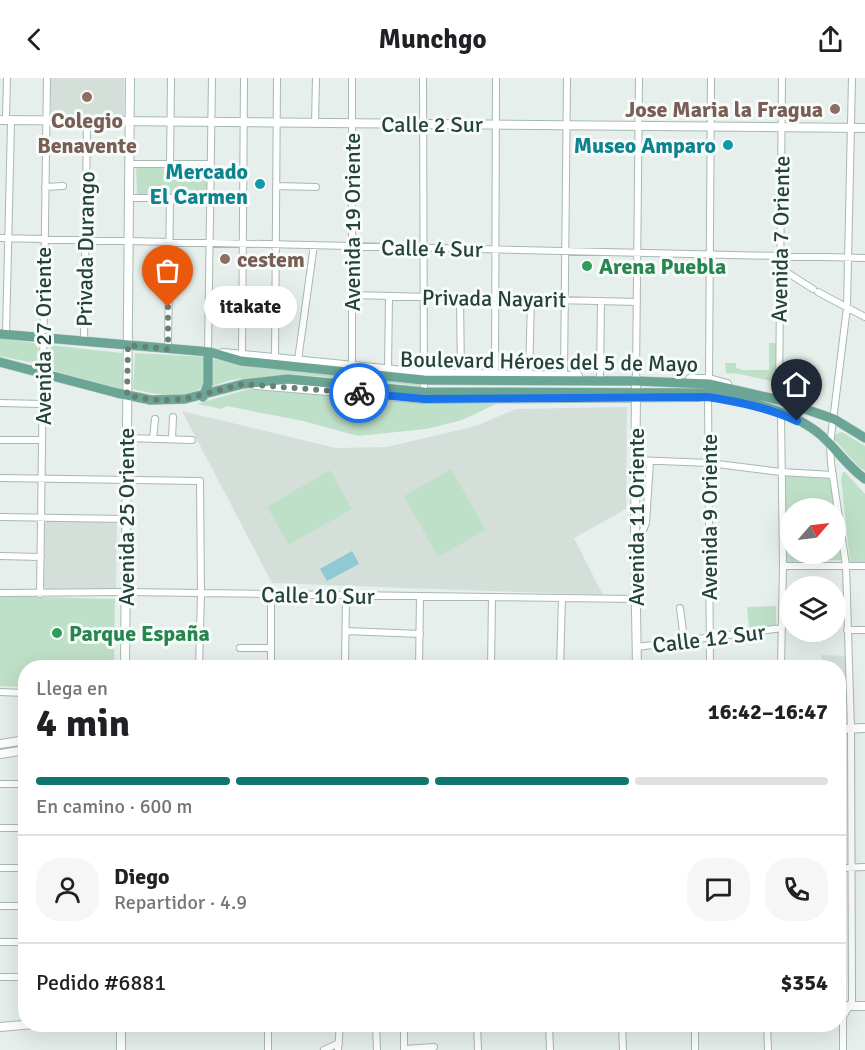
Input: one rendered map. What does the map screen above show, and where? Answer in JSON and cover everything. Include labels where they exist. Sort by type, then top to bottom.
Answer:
[{"type":"main road","name":"Boulevard Héroes del 5 de Mayo","points":[[3,334],[209,352],[241,361],[302,364],[484,382],[636,379],[779,400],[834,419],[865,438]]},
{"type":"main road","points":[[205,394],[209,375],[209,352]]},
{"type":"main road","points":[[275,358],[302,364]]},
{"type":"main road","points":[[0,362],[127,395]]},
{"type":"main road","points":[[484,382],[495,375]]},
{"type":"main road","name":"Boulevard Héroes del 5 de Mayo","points":[[127,395],[171,407],[197,402],[205,394],[243,384],[297,379],[424,395],[636,396],[709,388],[781,414],[815,431],[864,479]]},
{"type":"street","points":[[3,334],[9,238],[5,120],[7,78]]},
{"type":"street","name":"Avenida 27 Oriente","points":[[40,594],[47,78]]},
{"type":"street","name":"Avenida 25 Oriente","points":[[124,660],[130,78]]},
{"type":"street","points":[[170,164],[171,78]]},
{"type":"street","points":[[209,352],[212,78]]},
{"type":"street","points":[[242,355],[244,78]]},
{"type":"street","points":[[275,358],[277,78]]},
{"type":"street","points":[[315,78],[315,124]]},
{"type":"street","name":"Avenida 19 Oriente","points":[[352,78],[352,367]]},
{"type":"street","points":[[423,78],[424,395]]},
{"type":"street","points":[[495,78],[495,375]]},
{"type":"street","points":[[564,376],[567,78]]},
{"type":"street","name":"Avenida 11 Oriente","points":[[637,660],[635,460],[639,78]]},
{"type":"street","name":"Avenida 9 Oriente","points":[[710,660],[711,78]]},
{"type":"street","name":"Avenida 7 Oriente","points":[[779,400],[782,78]]},
{"type":"street","points":[[846,1012],[852,1000],[851,729],[846,566],[831,445],[847,307],[852,78]]},
{"type":"street","name":"Calle 2 Sur","points":[[5,120],[865,128]]},
{"type":"street","name":"Privada Durango","points":[[84,341],[87,122]]},
{"type":"street","points":[[129,164],[211,164]]},
{"type":"street","points":[[45,187],[63,186]]},
{"type":"street","points":[[276,186],[316,187]]},
{"type":"street","points":[[129,198],[210,198]]},
{"type":"street","points":[[168,349],[170,198]]},
{"type":"street","name":"Calle 4 Sur","points":[[0,238],[865,258]]},
{"type":"street","points":[[302,364],[314,245]]},
{"type":"street","points":[[780,268],[816,291],[865,317]]},
{"type":"street","name":"Privada Nayarit","points":[[352,295],[637,302]]},
{"type":"street","points":[[388,370],[389,296]]},
{"type":"street","points":[[460,297],[460,374]]},
{"type":"street","points":[[529,375],[531,299]]},
{"type":"street","points":[[600,377],[601,301]]},
{"type":"street","name":"Boulevard Héroes del 5 de Mayo","points":[[209,352],[275,358]]},
{"type":"street","name":"Boulevard Héroes del 5 de Mayo","points":[[302,364],[388,370],[424,377],[460,374],[636,379]]},
{"type":"street","points":[[0,403],[42,404]]},
{"type":"street","points":[[781,414],[783,576]]},
{"type":"street","points":[[172,439],[173,417]]},
{"type":"street","points":[[153,439],[155,419]]},
{"type":"street","points":[[127,438],[192,440]]},
{"type":"street","points":[[0,440],[42,440]]},
{"type":"street","points":[[635,460],[709,463],[781,472],[833,475]]},
{"type":"street","points":[[635,551],[646,523],[650,461]]},
{"type":"street","points":[[0,478],[200,481],[199,660]]},
{"type":"street","points":[[0,517],[126,519]]},
{"type":"street","points":[[0,556],[40,557]]},
{"type":"street","points":[[783,566],[865,566]]},
{"type":"street","name":"Calle 10 Sur","points":[[0,593],[126,592],[636,599]]},
{"type":"street","points":[[271,595],[271,660]]},
{"type":"street","points":[[345,660],[346,596]]},
{"type":"street","points":[[419,660],[420,597]]},
{"type":"street","points":[[491,660],[492,597]]},
{"type":"street","points":[[560,660],[561,598]]},
{"type":"street","points":[[680,608],[684,640]]},
{"type":"street","name":"Calle 12 Sur","points":[[637,647],[780,628]]},
{"type":"street","points":[[847,630],[865,630]]},
{"type":"street","points":[[346,631],[420,634]]},
{"type":"street","points":[[781,660],[782,642]]},
{"type":"street","points":[[240,648],[271,648]]},
{"type":"street","points":[[0,692],[18,693]]},
{"type":"street","points":[[846,729],[865,728]]},
{"type":"street","points":[[0,744],[18,741]]},
{"type":"street","points":[[0,754],[18,751]]},
{"type":"street","points":[[0,784],[18,784]]},
{"type":"street","points":[[0,828],[18,828]]},
{"type":"street","points":[[846,867],[865,867]]},
{"type":"street","points":[[0,868],[18,868]]},
{"type":"street","points":[[0,906],[18,906]]},
{"type":"street","points":[[0,942],[18,942]]},
{"type":"street","points":[[0,976],[18,977]]},
{"type":"street","points":[[846,1006],[865,1006]]},
{"type":"street","points":[[0,1027],[18,1025]]},
{"type":"street","points":[[121,1032],[121,1050]]},
{"type":"street","points":[[268,1032],[268,1050]]},
{"type":"street","points":[[324,1050],[338,1047],[339,1032]]},
{"type":"street","points":[[376,1032],[376,1050]]},
{"type":"street","points":[[404,1032],[404,1049],[434,1047]]},
{"type":"street","points":[[477,1032],[478,1050]]},
{"type":"street","points":[[549,1032],[550,1050]]},
{"type":"street","points":[[622,1032],[623,1050]]},
{"type":"street","points":[[695,1032],[695,1050]]},
{"type":"street","points":[[767,1032],[768,1050]]},
{"type":"street","points":[[843,1032],[843,1050]]},
{"type":"shaded area","name":"Colegio Benavente","points":[[51,78],[124,78],[124,119],[51,116]]},
{"type":"shaded area","points":[[627,407],[626,509],[574,538],[603,595],[272,583],[182,411],[336,448],[387,447],[476,426],[516,409]]},
{"type":"shaded area","points":[[47,521],[117,522],[116,590],[46,589],[44,586],[45,524]]},
{"type":"shaded area","points":[[822,655],[846,656],[846,660],[822,660]]},
{"type":"green space","points":[[136,166],[207,166],[207,196],[137,196]]},
{"type":"green space","points":[[0,338],[35,343],[40,352],[38,361],[29,362],[0,356]]},
{"type":"green space","points":[[769,343],[776,343],[775,382],[726,373],[725,363],[736,363],[736,368],[743,370],[769,370]]},
{"type":"green space","points":[[49,345],[122,353],[123,390],[48,369]]},
{"type":"green space","points":[[135,353],[207,357],[205,385],[198,390],[180,395],[133,389]]},
{"type":"green space","points":[[213,359],[421,382],[421,386],[292,374],[231,380],[210,387]]},
{"type":"green space","points":[[252,388],[410,402],[496,404],[462,420],[426,429],[358,436],[303,421],[226,406],[222,409],[197,404]]},
{"type":"green space","points":[[842,432],[865,446],[865,471],[834,439],[836,434]]},
{"type":"green space","points":[[451,469],[486,530],[438,557],[404,496]]},
{"type":"green space","points":[[330,470],[352,509],[289,545],[267,507]]},
{"type":"green space","points":[[845,472],[865,494],[865,562],[850,562],[846,498],[843,498],[841,478]]},
{"type":"green space","points":[[783,475],[832,478],[834,498],[784,498]]},
{"type":"green space","name":"Parque España","points":[[0,596],[115,599],[114,660],[18,660],[18,687],[0,686]]},
{"type":"green space","points":[[776,606],[776,625],[749,628],[747,607]]},
{"type":"water","points":[[352,551],[359,564],[327,581],[320,569]]},
{"type":"way so far","points":[[168,307],[168,349],[128,345],[127,395],[151,400],[185,399],[243,384],[359,393]]},
{"type":"place","name":"Colegio Benavente","points":[[87,97]]},
{"type":"place","name":"Jose Maria la Fragua","points":[[835,109]]},
{"type":"place","name":"Museo Amparo","points":[[728,145]]},
{"type":"place","name":"Mercado El Carmen","points":[[260,184]]},
{"type":"place","name":"cestem","points":[[225,259]]},
{"type":"place","name":"Arena Puebla","points":[[587,266]]},
{"type":"place","name":"itakate","points":[[168,307]]},
{"type":"place","name":"Parque España","points":[[57,633]]},
{"type":"route","points":[[359,393],[424,399],[708,397],[746,404],[797,421]]}]
